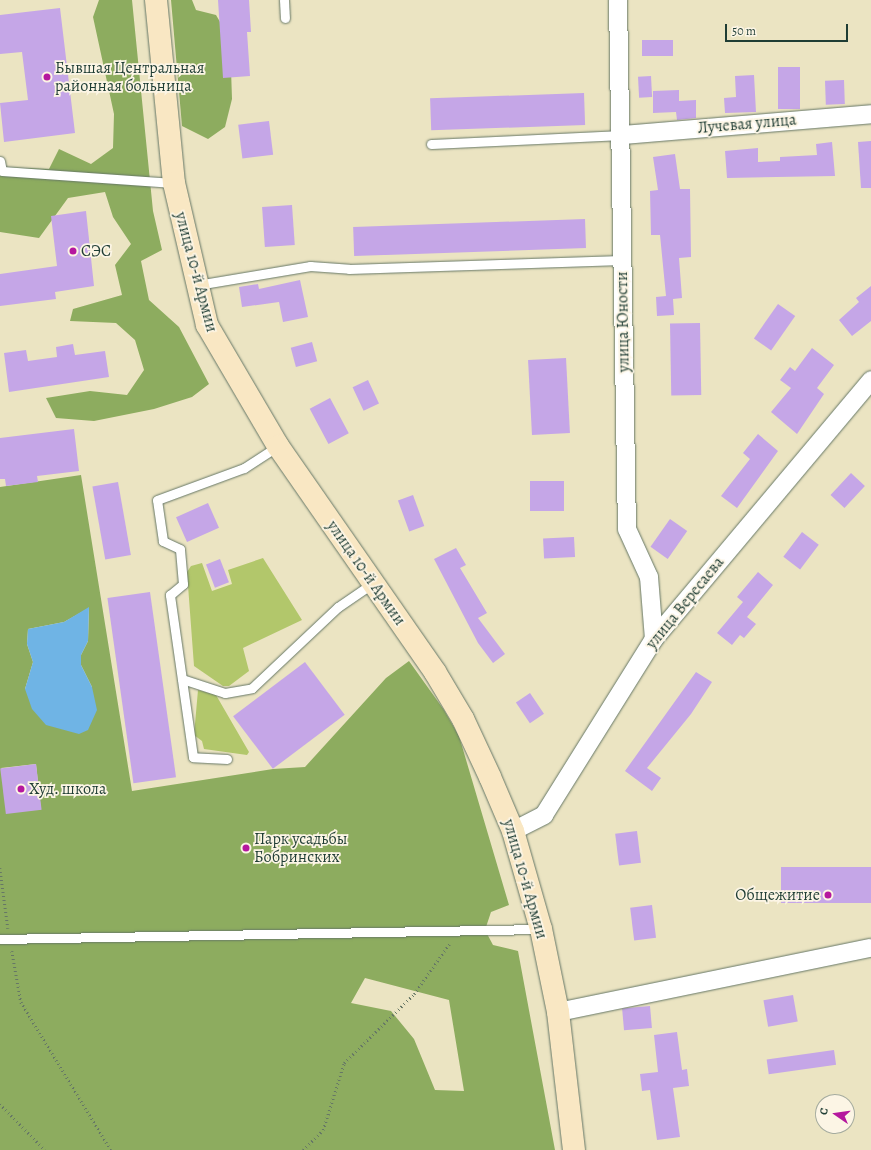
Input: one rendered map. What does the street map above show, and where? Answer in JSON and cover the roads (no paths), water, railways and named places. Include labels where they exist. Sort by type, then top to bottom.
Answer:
[{"type":"main road","name":"улица 10-й Армии","points":[[156,0],[174,183],[207,325],[220,351],[278,446],[373,583],[463,719],[514,831],[541,929],[558,1012],[574,1150]]},
{"type":"street","name":"улица Юности","points":[[618,0],[623,135],[622,260],[627,529],[649,577],[654,639]]},
{"type":"street","name":"Лучевая улица","points":[[623,135],[871,114]]},
{"type":"street","name":"улица Вересаева","points":[[514,831],[544,815],[654,639],[871,380]]},
{"type":"street","points":[[558,1012],[871,948]]},
{"type":"lane","points":[[284,0],[285,18]]},
{"type":"lane","points":[[431,144],[623,135]]},
{"type":"lane","points":[[0,161],[2,171],[174,183]]},
{"type":"lane","points":[[197,285],[310,266],[349,269],[622,260]]},
{"type":"lane","points":[[227,759],[193,757],[170,596],[183,584],[180,549],[163,541],[157,500],[244,468],[278,446]]},
{"type":"lane","points":[[182,679],[225,693],[252,688],[338,607],[373,583]]},
{"type":"lane","points":[[0,940],[458,932],[541,929]]},
{"type":"water","points":[[89,607],[88,641],[81,655],[81,665],[92,687],[97,710],[88,730],[79,734],[46,725],[32,709],[25,689],[33,662],[27,644],[28,629],[64,622]]},
{"type":"place","name":"Бывшая Центральная районная больница","points":[[47,77]]},
{"type":"place","name":"СЭС","points":[[73,251]]},
{"type":"place","name":"Худ. школа","points":[[21,789]]},
{"type":"place","name":"Парк усадьбы Бобринских","points":[[246,848]]},
{"type":"place","name":"Общежитие","points":[[828,895]]}]
